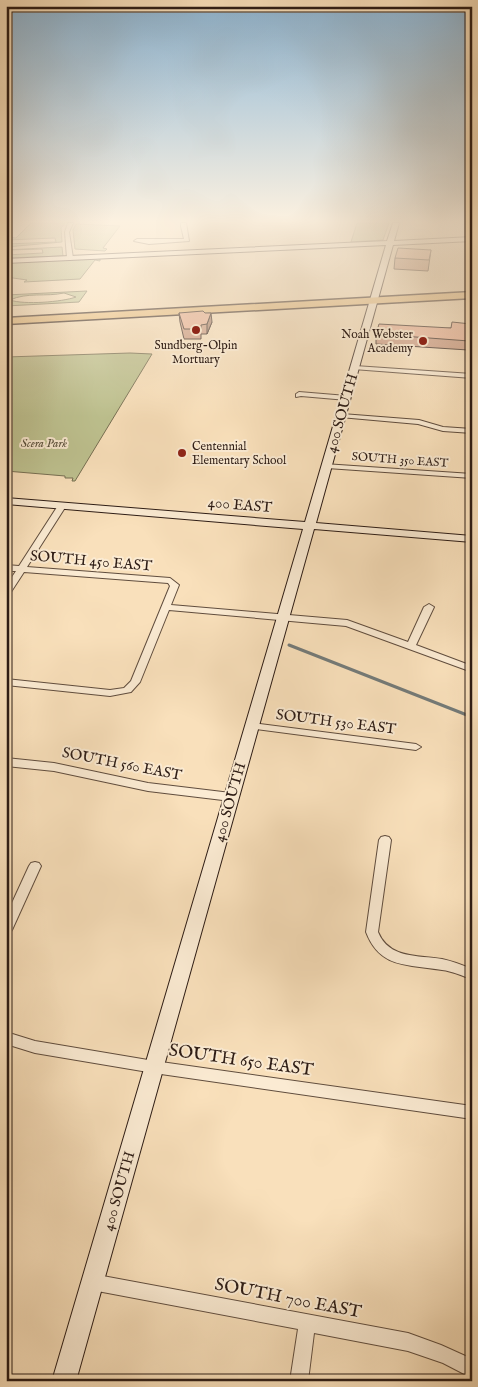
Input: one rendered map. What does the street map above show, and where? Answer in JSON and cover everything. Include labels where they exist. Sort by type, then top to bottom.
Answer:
[{"type":"main road","points":[[6,321],[472,295]]},
{"type":"street","name":"400 SOUTH","points":[[64,1381],[378,288]]},
{"type":"street","points":[[355,368],[472,376]]},
{"type":"street","points":[[298,396],[299,394],[347,398]]},
{"type":"street","points":[[342,416],[418,422],[443,429],[472,431]]},
{"type":"street","name":"SOUTH 350 EAST","points":[[328,466],[472,476]]},
{"type":"street","name":"400 EAST","points":[[6,501],[472,538]]},
{"type":"street","points":[[6,593],[62,506]]},
{"type":"street","name":"SOUTH 450 EAST","points":[[6,568],[173,582],[174,586],[166,607]]},
{"type":"street","points":[[6,682],[110,693],[127,690],[134,684],[166,607],[346,623],[411,645],[472,669]]},
{"type":"street","points":[[411,645],[429,607]]},
{"type":"street","name":"SOUTH 530 EAST","points":[[252,726],[416,747]]},
{"type":"street","name":"SOUTH 560 EAST","points":[[6,762],[54,767],[148,787],[232,797]]},
{"type":"street","points":[[385,840],[372,932],[374,941],[380,950],[392,957],[446,965],[472,974]]},
{"type":"street","points":[[6,930],[35,866]]},
{"type":"street","name":"SOUTH 650 EAST","points":[[6,1038],[36,1047],[154,1067],[472,1113]]},
{"type":"street","name":"SOUTH 700 EAST","points":[[92,1282],[408,1342],[434,1350],[472,1369]]},
{"type":"street","points":[[299,1381],[307,1322]]},
{"type":"green space","points":[[87,291],[79,302],[6,306],[6,295]],"holes":[[[64,293],[76,297],[43,302],[16,302],[10,300],[30,295]]]},
{"type":"green space","name":"Scera Park","points":[[152,354],[75,481],[72,481],[73,478],[65,478],[65,476],[6,471],[6,357]]},
{"type":"building","points":[[203,311],[211,313],[207,324],[201,325],[201,329],[184,329],[179,313]]},
{"type":"building","points":[[452,322],[471,324],[469,341],[376,334],[379,324],[451,328]]},
{"type":"waterway","points":[[289,645],[472,717]]},
{"type":"place","name":"Sundberg-Olpin Mortuary","points":[[196,330]]},
{"type":"place","name":"Noah Webster Academy","points":[[423,341]]},
{"type":"place","name":"Centennial Elementary School","points":[[182,453]]}]
